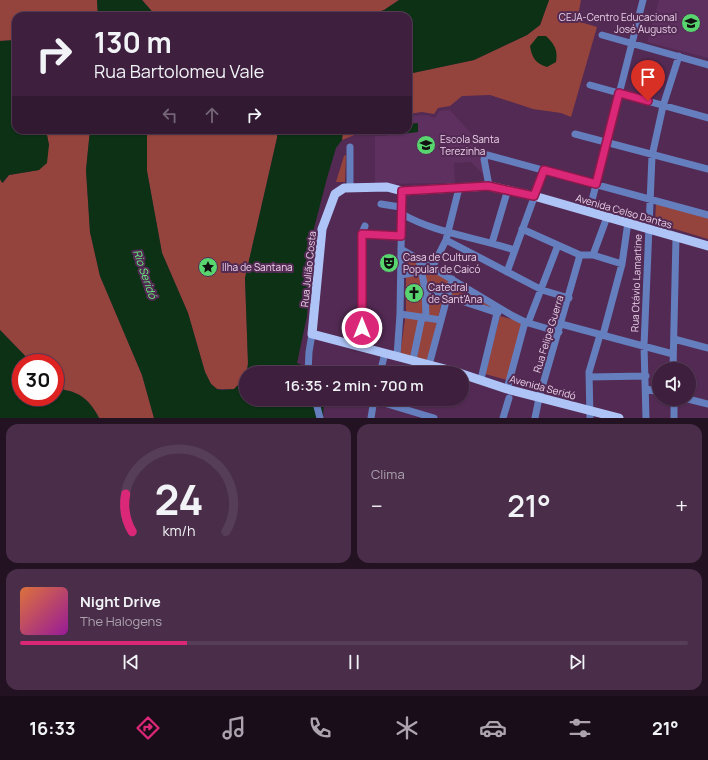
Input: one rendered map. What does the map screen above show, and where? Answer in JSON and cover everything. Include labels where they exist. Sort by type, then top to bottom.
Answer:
[{"type":"main road","name":"Avenida Celso Dantas","points":[[350,187],[388,187],[402,191],[488,186],[508,189],[708,246]]},
{"type":"main road","name":"Rua Julião Costa","points":[[312,334],[322,229],[335,194],[340,189],[350,187]]},
{"type":"main road","name":"Avenida Seridó","points":[[312,334],[362,345],[433,366]]},
{"type":"main road","name":"Avenida Seridó","points":[[469,375],[481,379],[508,393],[539,398],[590,414],[619,418]]},
{"type":"street","points":[[589,212],[643,0]]},
{"type":"street","points":[[602,35],[708,65]]},
{"type":"street","name":"Rua Otávio Lamartine","points":[[646,418],[644,346],[652,156],[663,106],[678,56]]},
{"type":"street","points":[[590,84],[708,118]]},
{"type":"street","points":[[575,134],[606,144],[708,169]]},
{"type":"street","points":[[350,147],[350,187]]},
{"type":"street","points":[[488,186],[485,157],[489,156],[708,215]]},
{"type":"street","points":[[507,272],[544,170]]},
{"type":"street","points":[[432,268],[446,240],[459,188]]},
{"type":"street","points":[[492,243],[508,189]]},
{"type":"street","points":[[396,356],[400,314],[402,191]]},
{"type":"street","points":[[381,204],[400,207],[402,214],[430,227],[514,250]]},
{"type":"street","points":[[593,255],[607,217]]},
{"type":"street","points":[[590,414],[589,377],[622,264],[628,222]]},
{"type":"street","points":[[522,229],[580,255],[593,255],[622,264]]},
{"type":"street","points":[[362,345],[364,230],[401,236]]},
{"type":"street","points":[[673,362],[676,237]]},
{"type":"street","points":[[446,240],[542,290],[569,298]]},
{"type":"street","points":[[504,418],[508,393],[526,322],[542,290],[558,245]]},
{"type":"street","points":[[400,249],[452,279],[498,310]]},
{"type":"street","name":"Rua Felipe Guerra","points":[[535,418],[539,398],[569,298],[580,255]]},
{"type":"street","points":[[413,360],[424,318],[425,289],[419,259]]},
{"type":"street","points":[[401,275],[422,271]]},
{"type":"street","points":[[429,365],[452,279]]},
{"type":"street","points":[[425,289],[447,297],[498,310],[526,322],[559,332]]},
{"type":"street","points":[[481,379],[498,310]]},
{"type":"street","points":[[400,314],[441,320]]},
{"type":"street","points":[[561,324],[673,354]]},
{"type":"street","points":[[308,366],[308,352],[312,334]]},
{"type":"street","points":[[674,339],[708,348]]},
{"type":"street","points":[[382,366],[385,353]]},
{"type":"street","points":[[589,377],[646,376]]},
{"type":"street","points":[[646,389],[652,390]]},
{"type":"street","points":[[696,401],[708,404]]},
{"type":"street","points":[[317,406],[320,418]]},
{"type":"street","points":[[372,418],[373,406]]},
{"type":"street","points":[[396,406],[434,418]]},
{"type":"street","points":[[674,406],[674,418]]},
{"type":"shaded area","points":[[0,0],[97,0],[98,12],[12,12],[12,40],[0,41]]},
{"type":"shaded area","points":[[142,0],[399,0],[379,12],[152,12]]},
{"type":"shaded area","points":[[549,0],[581,0],[577,21],[597,27],[571,117],[561,113],[533,109],[490,95],[462,96],[450,106],[438,108],[434,114],[422,112],[412,113],[412,73],[474,60],[527,35],[540,25]]},
{"type":"shaded area","name":"CEJA-Centro Educacional José Augusto","points":[[659,0],[708,0],[708,58],[647,42]]},
{"type":"shaded area","name":"Escola Santa Terezinha","points":[[450,110],[474,137],[482,153],[484,175],[471,162],[454,163],[455,183],[375,184],[375,136],[387,136],[387,134],[412,134],[412,116],[427,115],[435,118],[439,111]]},
{"type":"shaded area","points":[[47,134],[90,134],[86,170],[90,232],[100,276],[142,375],[154,418],[99,418],[83,397],[64,390],[64,354],[23,354],[0,330],[0,179],[3,183],[9,175],[39,170],[49,145]]},
{"type":"shaded area","name":"Ilha de Santana","points":[[147,134],[277,134],[245,278],[248,366],[239,366],[239,384],[234,389],[217,389],[211,384],[205,372],[188,313],[162,253],[147,171]]},
{"type":"shaded area","points":[[343,134],[357,134],[342,140]]},
{"type":"shaded area","points":[[346,155],[345,182],[336,182],[344,156]]},
{"type":"shaded area","points":[[656,204],[708,218],[708,239],[655,223]]},
{"type":"shaded area","points":[[406,254],[504,311],[444,293],[427,363],[400,356],[406,312]]},
{"type":"shaded area","points":[[500,316],[522,322],[507,380],[485,374]]},
{"type":"water","points":[[97,0],[142,0],[152,12],[98,12]]},
{"type":"water","points":[[399,0],[549,0],[540,25],[527,35],[474,60],[412,73],[412,12],[379,12]]},
{"type":"water","points":[[538,36],[546,36],[554,45],[557,54],[556,62],[547,67],[537,62],[532,54],[530,46]]},
{"type":"water","points":[[12,40],[12,134],[47,134],[49,145],[47,163],[39,170],[9,175],[2,183],[0,179],[0,41]]},
{"type":"water","points":[[418,123],[418,132],[412,133],[412,124]]},
{"type":"water","name":"Rio Seridó","points":[[90,134],[147,134],[147,171],[162,253],[188,313],[205,372],[211,384],[217,389],[222,390],[234,389],[239,384],[239,406],[324,406],[323,418],[154,418],[142,375],[100,276],[90,232],[86,170]]},
{"type":"water","points":[[277,134],[343,134],[342,140],[336,148],[313,232],[307,316],[297,363],[304,366],[248,366],[245,278]]},
{"type":"water","points":[[0,330],[23,354],[12,354],[12,406],[64,406],[64,390],[83,397],[99,418],[0,418]]},
{"type":"place","name":"CEJA-Centro Educacional José Augusto","points":[[691,23]]},
{"type":"place","name":"Escola Santa Terezinha","points":[[426,145]]},
{"type":"place","name":"Casa de Cultura Popular de Caicó","points":[[389,263]]},
{"type":"place","name":"Ilha de Santana","points":[[208,267]]},
{"type":"place","name":"Catedral de Sant'Ana","points":[[414,293]]},
{"type":"route","points":[[362,328],[362,234],[401,236],[402,191],[488,186],[508,189],[534,196],[544,170],[596,184],[619,93],[648,101]]}]
